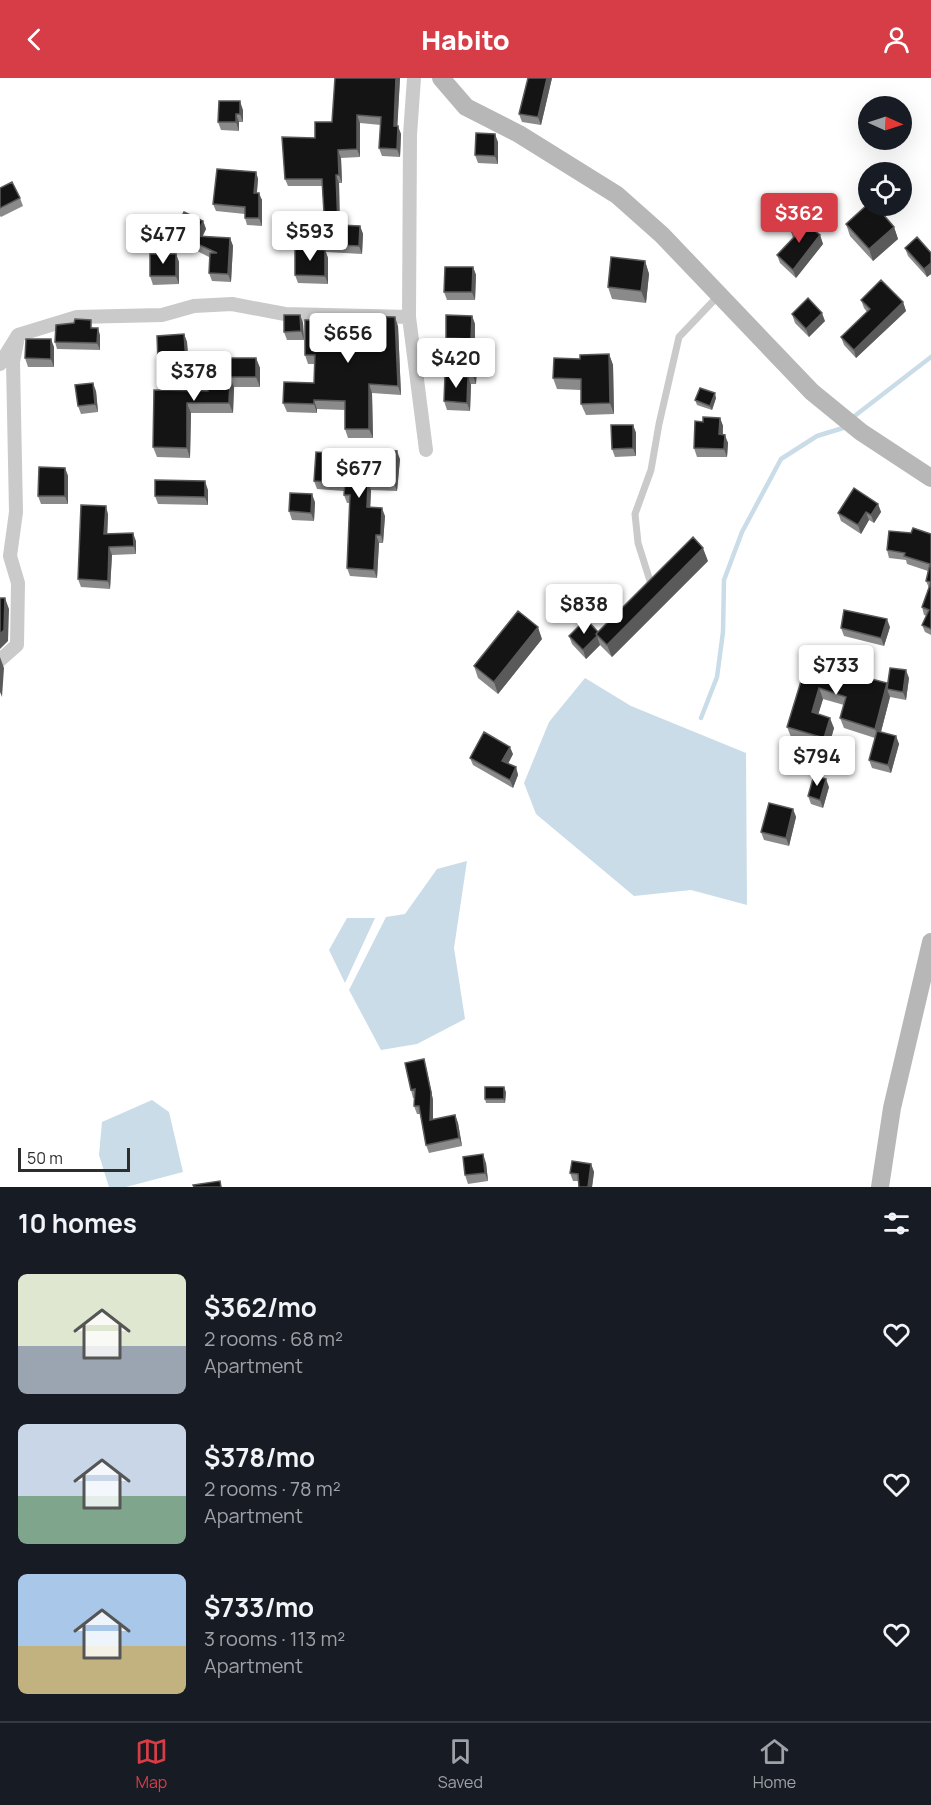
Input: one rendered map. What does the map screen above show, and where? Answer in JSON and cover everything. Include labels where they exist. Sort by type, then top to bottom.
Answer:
[{"type":"street","points":[[414,78],[410,135],[409,317],[426,450]]},
{"type":"street","points":[[441,78],[466,107],[560,158],[617,195],[662,235],[788,369],[861,432],[931,478]]},
{"type":"street","points":[[0,364],[18,334],[77,318],[162,315],[194,306],[232,304],[285,314],[409,317]]},
{"type":"street","points":[[0,660],[17,645],[18,584],[10,556],[16,512],[13,362],[18,334]]},
{"type":"street","points":[[880,1187],[892,1108],[931,942]]},
{"type":"lane","points":[[651,584],[638,543],[635,514],[651,470],[679,337],[719,295]]},
{"type":"water","points":[[585,678],[631,706],[746,753],[747,905],[691,890],[634,896],[536,814],[524,783],[549,722]]},
{"type":"water","points":[[467,861],[454,948],[465,1019],[417,1044],[381,1050],[349,990],[386,917],[405,914],[437,869]]},
{"type":"water","points":[[347,918],[375,918],[345,983],[329,950]]},
{"type":"water","points":[[152,1100],[169,1112],[183,1172],[126,1187],[109,1187],[99,1155],[102,1122]]},
{"type":"building","points":[[335,78],[396,78],[394,126],[398,126],[397,149],[379,148],[381,117],[357,115],[357,149],[338,150],[339,175],[336,175],[338,225],[360,226],[359,246],[315,244],[316,213],[324,213],[322,179],[285,179],[282,137],[315,138],[315,122],[332,122]]},
{"type":"building","points":[[528,78],[547,78],[538,117],[519,114]]},
{"type":"building","points":[[219,101],[240,101],[240,114],[236,114],[236,122],[218,122]]},
{"type":"building","points":[[476,133],[495,134],[495,156],[475,155]]},
{"type":"building","points":[[217,169],[256,172],[254,193],[259,193],[259,218],[245,218],[245,207],[213,204]]},
{"type":"building","points":[[12,182],[20,198],[0,208],[0,188]]},
{"type":"building","points":[[184,212],[203,221],[196,236],[230,238],[228,274],[209,273],[210,253],[217,253],[174,233]]},
{"type":"building","points":[[858,213],[858,216],[885,216],[894,227],[869,249],[846,224]]},
{"type":"building","points":[[800,219],[820,235],[793,270],[777,255],[796,235],[791,231]]},
{"type":"building","points":[[917,237],[931,253],[931,263],[924,269],[905,248]]},
{"type":"building","points":[[295,249],[325,250],[325,276],[295,275]]},
{"type":"building","points":[[150,254],[176,254],[176,276],[150,276]]},
{"type":"building","points":[[611,257],[645,261],[641,291],[608,287]]},
{"type":"building","points":[[445,267],[473,267],[472,292],[444,292]]},
{"type":"building","points":[[881,280],[903,302],[854,350],[841,337],[870,309],[861,300]]},
{"type":"building","points":[[808,298],[822,313],[806,329],[792,314]]},
{"type":"building","points":[[284,315],[300,315],[301,331],[284,332]]},
{"type":"building","points":[[446,315],[472,316],[471,339],[446,338]]},
{"type":"building","points":[[341,316],[395,317],[398,386],[369,384],[369,429],[345,429],[345,401],[314,400],[314,404],[283,403],[284,382],[314,383],[315,355],[305,355],[305,320],[341,320]]},
{"type":"building","points":[[75,319],[91,320],[91,328],[98,328],[97,343],[55,342],[56,325],[74,323]]},
{"type":"building","points":[[184,334],[186,361],[158,363],[157,336]]},
{"type":"building","points":[[26,339],[51,339],[51,359],[25,358]]},
{"type":"building","points":[[462,341],[475,341],[473,376],[461,376]]},
{"type":"building","points":[[609,354],[610,403],[581,404],[581,379],[553,378],[554,358],[580,359],[580,355]]},
{"type":"building","points":[[217,358],[256,358],[256,377],[230,377],[229,403],[187,403],[187,448],[153,447],[154,390],[208,391],[208,380],[217,380]]},
{"type":"building","points":[[445,375],[468,377],[467,403],[444,401]]},
{"type":"building","points":[[93,383],[95,404],[78,406],[75,385]]},
{"type":"building","points":[[700,388],[715,393],[710,406],[695,400]]},
{"type":"building","points":[[703,417],[720,418],[719,434],[725,435],[724,449],[694,448],[695,421],[703,422]]},
{"type":"building","points":[[611,425],[633,425],[633,448],[612,449]]},
{"type":"building","points":[[376,449],[397,451],[394,483],[368,482],[367,507],[382,508],[381,535],[376,535],[374,570],[347,568],[350,495],[344,495],[345,483],[314,481],[316,452],[342,454],[342,459],[375,460]]},
{"type":"building","points":[[39,467],[65,468],[65,496],[38,496]]},
{"type":"building","points":[[155,480],[205,481],[205,497],[155,496]]},
{"type":"building","points":[[854,488],[878,504],[871,515],[866,512],[858,525],[838,513]]},
{"type":"building","points":[[290,493],[312,494],[311,513],[289,511]]},
{"type":"building","points":[[81,505],[106,506],[104,534],[133,533],[134,546],[109,547],[108,581],[78,579]]},
{"type":"building","points":[[913,528],[931,534],[931,582],[926,581],[930,564],[904,556],[905,553],[887,550],[889,531],[911,533]]},
{"type":"building","points":[[693,537],[703,548],[607,645],[596,634]]},
{"type":"building","points":[[931,582],[931,629],[922,625],[929,610],[922,607]]},
{"type":"building","points":[[0,598],[5,598],[4,630],[0,634]]},
{"type":"building","points":[[844,610],[887,619],[881,638],[841,628]]},
{"type":"building","points":[[518,611],[538,627],[494,682],[474,666]]},
{"type":"building","points":[[586,619],[598,632],[583,650],[569,636]]},
{"type":"building","points":[[809,655],[845,667],[845,662],[857,664],[856,675],[887,683],[875,729],[840,718],[846,697],[819,688],[812,712],[830,718],[824,738],[787,727]]},
{"type":"building","points":[[890,668],[906,670],[903,692],[887,689]]},
{"type":"building","points":[[877,731],[896,736],[888,765],[869,760]]},
{"type":"building","points":[[484,732],[510,747],[502,761],[516,767],[510,780],[470,758]]},
{"type":"building","points":[[814,775],[826,779],[820,800],[808,796]]},
{"type":"building","points":[[769,803],[793,809],[786,838],[761,832]]},
{"type":"building","points":[[424,1059],[431,1092],[430,1120],[455,1115],[459,1138],[426,1145],[419,1106],[414,1106],[415,1089],[411,1090],[405,1063]]},
{"type":"building","points":[[485,1087],[504,1087],[504,1099],[485,1099]]},
{"type":"building","points":[[483,1154],[485,1173],[465,1175],[463,1157]]},
{"type":"building","points":[[572,1161],[591,1164],[588,1187],[579,1187],[578,1174],[570,1173]]},
{"type":"building","points":[[220,1181],[221,1187],[194,1187],[193,1185]]},
{"type":"waterway","points":[[852,418],[931,357]]},
{"type":"waterway","points":[[701,718],[717,677],[723,632],[724,580],[742,532],[781,459],[817,436],[843,428],[847,424]]}]
